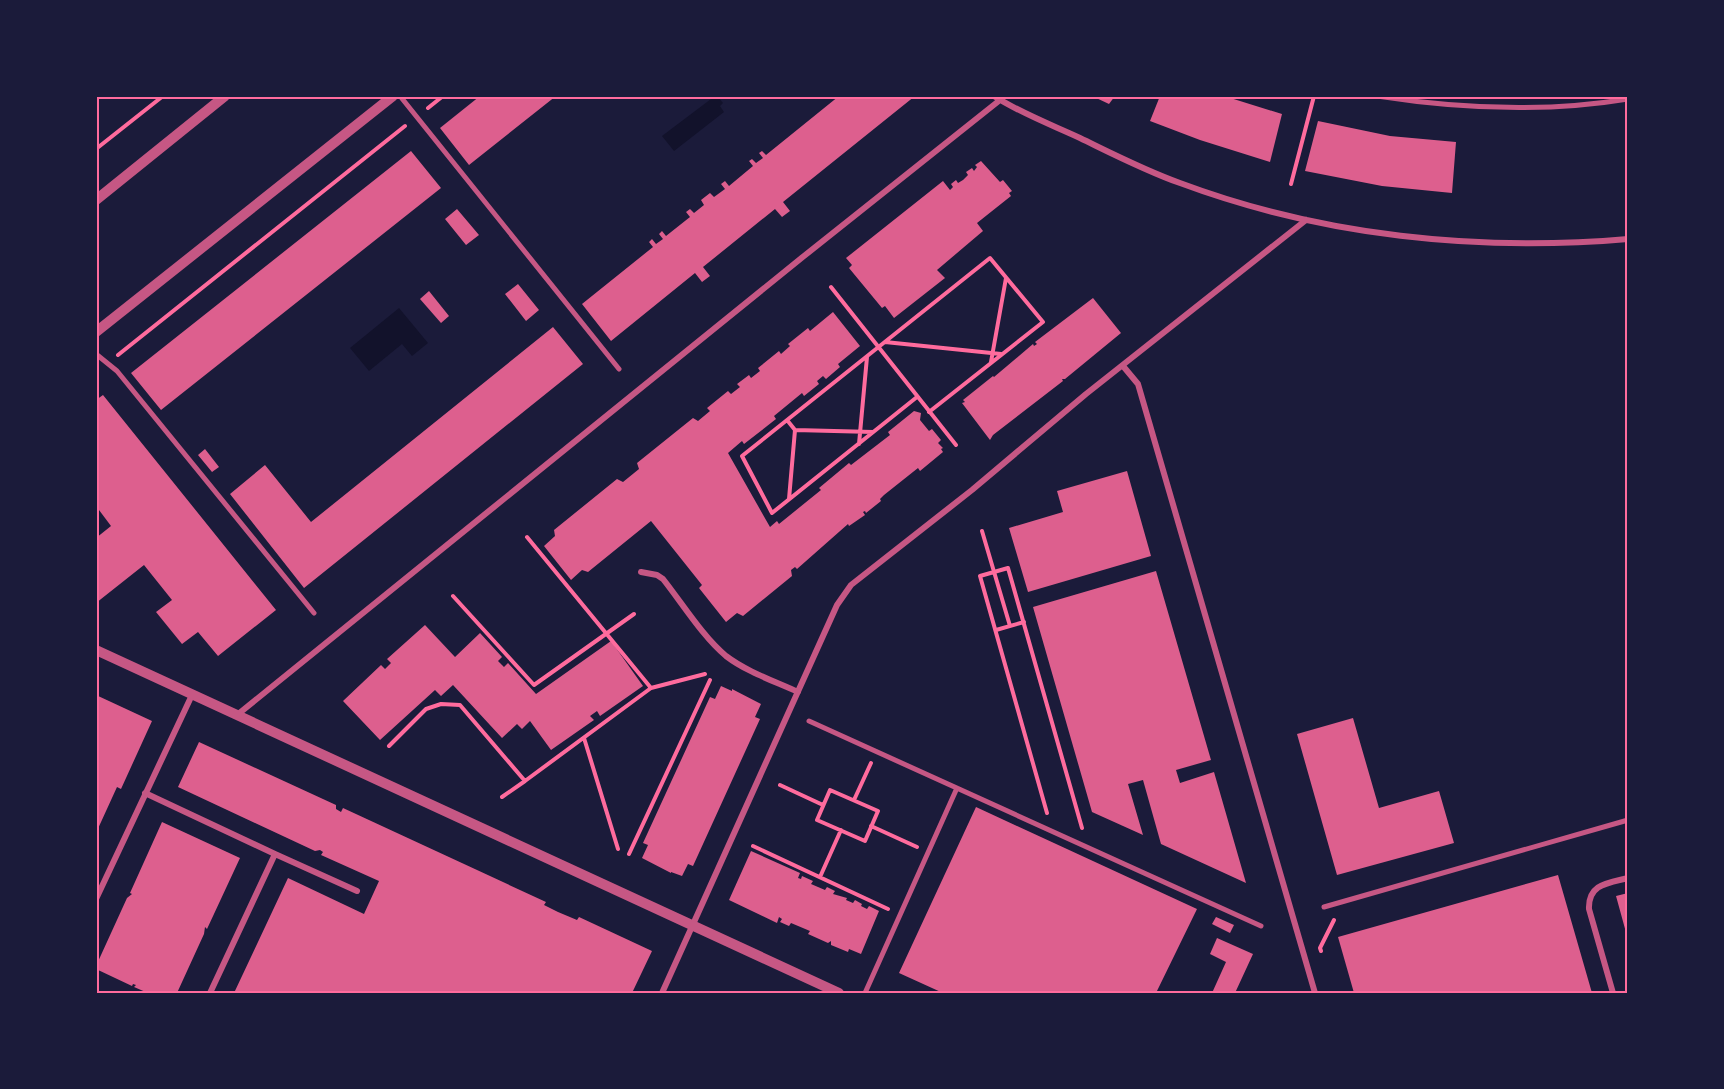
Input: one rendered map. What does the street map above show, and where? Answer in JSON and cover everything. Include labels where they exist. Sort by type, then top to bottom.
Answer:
[{"type":"street","points":[[96,200],[225,96]]},
{"type":"street","points":[[96,332],[393,96]]},
{"type":"street","points":[[400,96],[619,369]]},
{"type":"street","points":[[1377,96],[1458,106],[1506,108],[1553,108],[1628,99]]},
{"type":"street","points":[[236,715],[997,98],[1132,164],[1180,183],[1245,205],[1306,220],[1393,234],[1489,243],[1535,244],[1628,239]]},
{"type":"street","points":[[663,993],[837,605],[851,585],[1306,220]]},
{"type":"street","points":[[96,354],[117,371],[314,613]]},
{"type":"street","points":[[1123,366],[1138,384],[1315,993]]},
{"type":"street","points":[[641,572],[657,575],[663,579],[709,638],[727,656],[764,677],[798,692]]},
{"type":"street","points":[[96,650],[839,993]]},
{"type":"street","points":[[96,899],[192,695]]},
{"type":"street","points":[[809,722],[1261,926]]},
{"type":"street","points":[[865,993],[957,788]]},
{"type":"street","points":[[145,793],[357,891]]},
{"type":"street","points":[[1324,907],[1628,820]]},
{"type":"street","points":[[210,993],[275,854]]},
{"type":"street","points":[[1613,993],[1589,909],[1591,895],[1601,885],[1628,878]]},
{"type":"path","points":[[96,149],[163,96]]},
{"type":"path","points":[[107,363],[443,96]]},
{"type":"path","points":[[1291,184],[1314,96]]},
{"type":"path","points":[[917,397],[772,513],[742,456],[990,258],[1042,322],[929,412]]},
{"type":"path","points":[[991,363],[1006,277]]},
{"type":"path","points":[[831,287],[956,445]]},
{"type":"path","points":[[885,342],[1002,354]]},
{"type":"path","points":[[859,444],[867,356]]},
{"type":"path","points":[[787,420],[795,430],[789,499]]},
{"type":"path","points":[[795,430],[873,432]]},
{"type":"path","points":[[982,531],[1010,626]]},
{"type":"path","points":[[527,537],[651,688]]},
{"type":"path","points":[[1053,831],[980,576],[1008,568],[1088,847]]},
{"type":"path","points":[[453,596],[534,685],[634,615]]},
{"type":"path","points":[[995,630],[1024,622]]},
{"type":"path","points":[[502,797],[651,688],[705,674]]},
{"type":"path","points":[[629,854],[710,680]]},
{"type":"path","points":[[389,746],[426,709],[441,704],[460,705],[525,781]]},
{"type":"path","points":[[584,738],[618,849]]},
{"type":"path","points":[[854,800],[876,752]]},
{"type":"path","points":[[780,785],[824,805]]},
{"type":"path","points":[[830,790],[854,800],[878,811],[865,841],[817,820],[830,790]]},
{"type":"path","points":[[871,826],[928,853]]},
{"type":"path","points":[[820,877],[841,830]]},
{"type":"path","points":[[753,846],[900,915]]},
{"type":"path","points":[[1323,959],[1320,948],[1338,912]]},
{"type":"shaded area","points":[[715,96],[723,103],[720,106],[724,112],[674,151],[662,136]]},
{"type":"shaded area","points":[[399,308],[428,343],[412,356],[402,344],[369,371],[350,348]]},
{"type":"building","points":[[480,96],[556,96],[469,165],[440,128]]},
{"type":"building","points":[[839,96],[915,96],[783,202],[790,211],[782,217],[775,209],[703,267],[710,276],[702,282],[695,273],[611,341],[582,304],[653,247],[649,242],[652,239],[656,244],[663,239],[659,234],[662,231],[666,236],[690,217],[686,212],[690,209],[694,213],[704,205],[701,200],[710,193],[714,197],[725,189],[721,184],[725,181],[729,186],[753,166],[749,161],[752,159],[756,163],[763,158],[759,153],[762,151],[766,155]]},
{"type":"building","points":[[1092,96],[1115,96],[1109,104]]},
{"type":"building","points":[[1160,96],[1224,96],[1282,114],[1270,162],[1200,140],[1150,121]]},
{"type":"building","points":[[1318,121],[1390,136],[1456,142],[1452,193],[1382,186],[1305,171]]},
{"type":"building","points":[[411,151],[441,188],[161,410],[131,373]]},
{"type":"building","points":[[981,161],[1000,182],[1003,180],[1012,191],[1009,193],[1011,196],[977,223],[983,231],[937,270],[945,278],[894,318],[885,306],[882,308],[849,268],[852,265],[846,258],[943,181],[950,190],[953,187],[951,184],[956,180],[958,183],[963,180],[968,175],[966,172],[972,168],[974,171],[977,167],[975,165]]},
{"type":"building","points":[[457,209],[479,235],[466,245],[445,219]]},
{"type":"building","points":[[518,284],[539,310],[526,321],[505,294]]},
{"type":"building","points":[[429,291],[449,316],[441,323],[420,299]]},
{"type":"building","points":[[1093,298],[1121,333],[993,435],[990,440],[962,403],[965,402],[963,400]]},
{"type":"building","points":[[833,312],[860,346],[838,364],[840,367],[826,379],[823,376],[817,381],[819,384],[804,396],[802,393],[774,416],[776,419],[744,444],[742,441],[728,453],[770,527],[777,521],[779,524],[821,490],[819,488],[849,463],[851,465],[890,435],[888,432],[914,411],[921,413],[920,420],[941,440],[938,443],[943,448],[941,449],[943,452],[920,471],[918,468],[884,495],[881,501],[866,513],[863,512],[865,515],[849,526],[848,524],[797,569],[795,567],[791,570],[792,576],[743,616],[737,613],[726,622],[699,588],[702,585],[651,521],[588,572],[582,570],[571,580],[544,546],[555,536],[554,530],[617,479],[623,482],[639,469],[637,463],[693,418],[698,421],[710,411],[707,408],[728,391],[731,394],[740,387],[737,384],[749,375],[751,378],[760,371],[758,368],[779,351],[781,354],[790,346],[788,344],[808,328],[810,331]]},
{"type":"building","points":[[553,327],[583,364],[304,588],[230,494],[265,465],[311,522]]},
{"type":"building","points":[[103,395],[276,610],[218,656],[198,632],[182,644],[156,612],[172,600],[144,565],[96,603],[96,538],[111,526],[96,506],[96,400]]},
{"type":"building","points":[[205,449],[219,467],[212,472],[198,455]]},
{"type":"building","points":[[1127,471],[1151,556],[1028,592],[1009,528],[1063,512],[1057,491]]},
{"type":"building","points":[[1156,571],[1211,760],[1176,770],[1180,783],[1214,772],[1246,883],[1161,844],[1143,780],[1128,784],[1143,835],[1092,812],[1033,607]]},
{"type":"building","points":[[425,625],[455,657],[480,633],[502,657],[498,661],[504,667],[508,663],[536,694],[611,641],[643,686],[600,716],[597,711],[590,716],[594,720],[551,750],[530,721],[522,729],[517,724],[502,738],[453,685],[441,696],[435,690],[380,740],[343,701],[381,665],[385,669],[391,663],[387,659]]},
{"type":"building","points":[[721,686],[761,704],[755,717],[760,719],[693,866],[688,864],[682,876],[642,858],[648,845],[643,843],[710,697],[715,699]]},
{"type":"building","points":[[96,695],[152,721],[121,789],[117,787],[96,833]]},
{"type":"building","points":[[1353,718],[1379,808],[1439,791],[1454,843],[1337,875],[1297,734]]},
{"type":"building","points":[[199,742],[336,805],[336,809],[341,812],[343,808],[546,902],[544,905],[558,912],[577,920],[579,917],[652,951],[632,993],[234,993],[288,878],[364,914],[379,881],[321,855],[323,852],[320,850],[315,851],[178,787]]},
{"type":"building","points":[[976,807],[1197,909],[1156,993],[943,993],[899,973]]},
{"type":"building","points":[[162,822],[240,858],[207,929],[205,927],[204,934],[177,993],[148,993],[134,987],[136,985],[132,986],[96,969],[127,898],[132,894],[130,893]]},
{"type":"building","points":[[751,851],[800,873],[798,878],[801,879],[802,876],[813,881],[811,884],[825,890],[827,887],[835,891],[833,894],[847,898],[846,900],[853,903],[855,900],[867,909],[869,906],[879,911],[861,954],[849,949],[848,952],[831,945],[831,941],[828,943],[808,934],[810,931],[791,923],[789,926],[780,922],[782,919],[779,917],[777,923],[729,900]]},
{"type":"building","points":[[1558,875],[1592,993],[1354,993],[1338,937]]},
{"type":"building","points":[[1628,893],[1628,936],[1627,936],[1616,896]]},
{"type":"building","points":[[1216,917],[1234,925],[1230,933],[1212,924]]},
{"type":"building","points":[[1217,938],[1253,954],[1235,993],[1212,993],[1226,962],[1210,954]]}]
